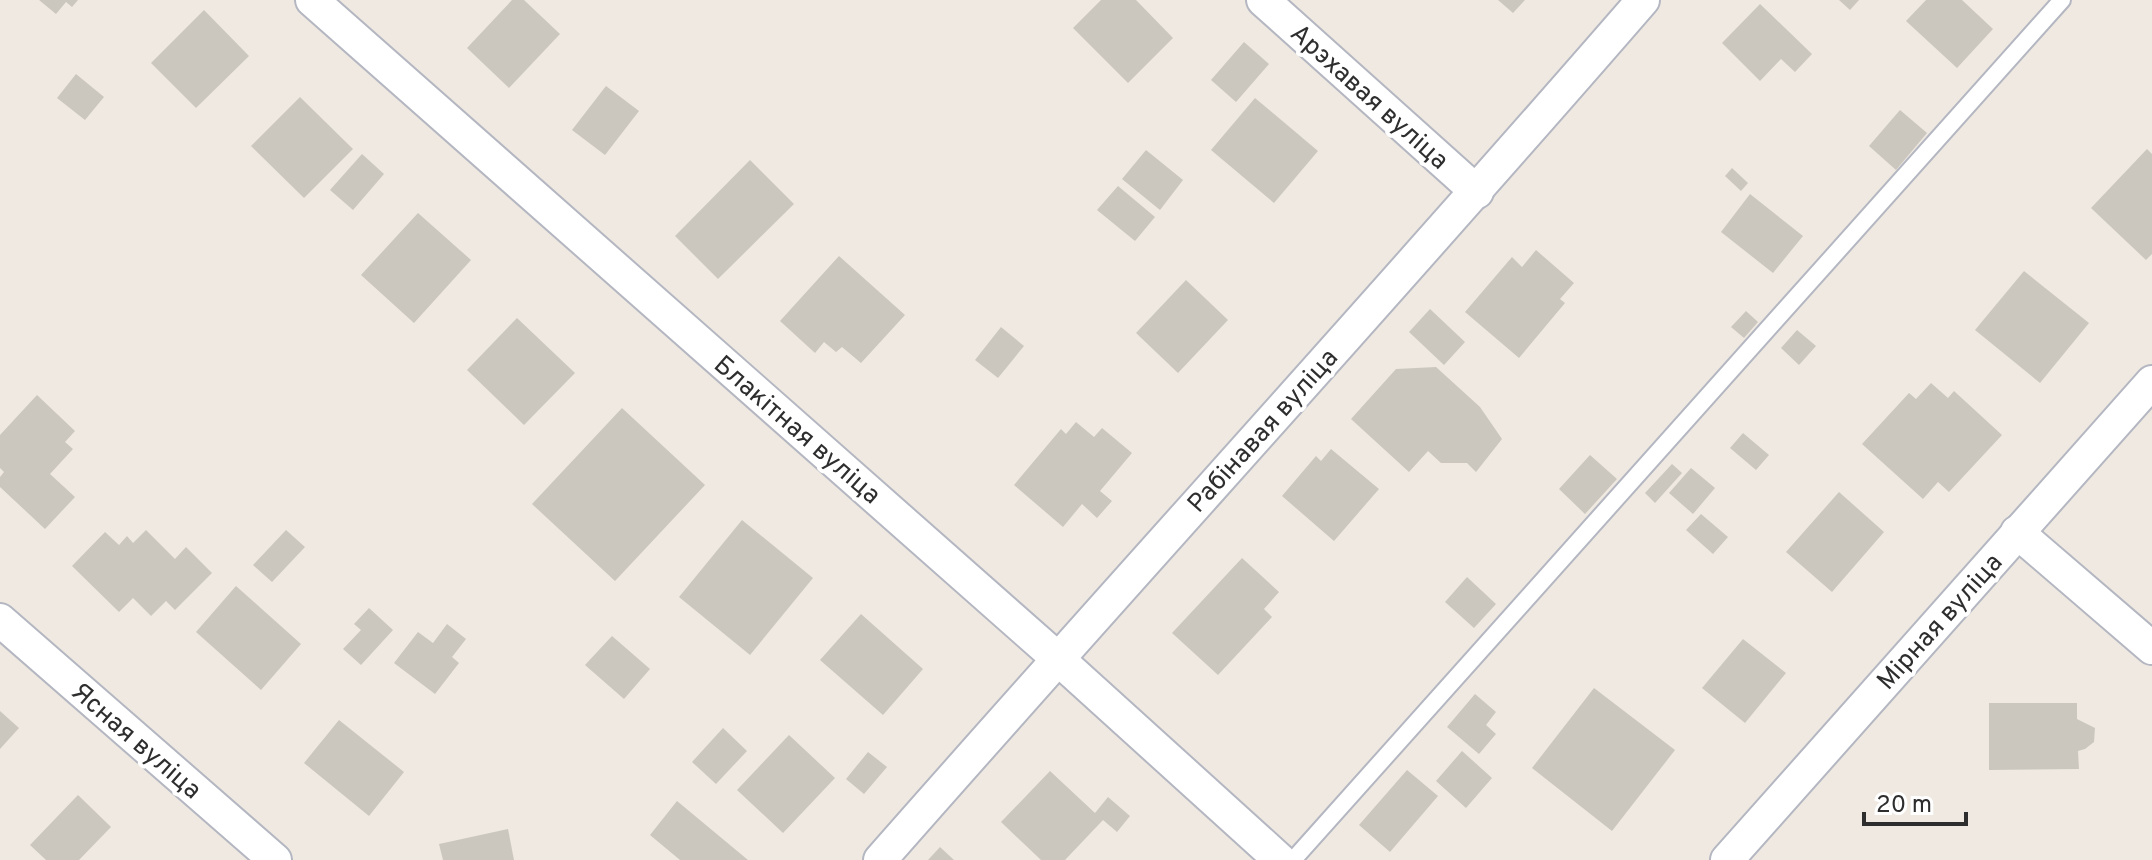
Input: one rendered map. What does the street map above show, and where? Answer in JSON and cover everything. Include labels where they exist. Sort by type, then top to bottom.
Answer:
[{"type":"street","name":"Блакітная вуліца","points":[[312,0],[1057,658],[1280,860]]},
{"type":"street","name":"Арэхавая вуліца","points":[[1263,0],[1477,192]]},
{"type":"street","name":"Рабінавая вуліца","points":[[880,860],[1057,658],[1477,192],[1643,0]]},
{"type":"street","name":"Мірная вуліца","points":[[1727,860],[2152,382]]},
{"type":"street","points":[[2017,532],[2152,648]]},
{"type":"street","name":"Ясная вуліца","points":[[0,620],[275,860]]},
{"type":"lane","points":[[1293,860],[2062,0]]},
{"type":"building","points":[[39,0],[78,0],[72,7],[66,2],[56,14]]},
{"type":"building","points":[[512,0],[524,0],[560,34],[509,88],[467,48]]},
{"type":"building","points":[[1101,0],[1136,0],[1173,38],[1128,83],[1073,28]]},
{"type":"building","points":[[1498,0],[1525,0],[1513,13]]},
{"type":"building","points":[[1839,0],[1859,0],[1850,10]]},
{"type":"building","points":[[1926,0],[1962,0],[1993,29],[1957,68],[1906,21]]},
{"type":"building","points":[[1760,4],[1812,54],[1795,72],[1781,59],[1760,81],[1722,43]]},
{"type":"building","points":[[204,10],[249,56],[196,108],[151,63]]},
{"type":"building","points":[[1244,42],[1269,64],[1236,102],[1211,80]]},
{"type":"building","points":[[76,74],[104,97],[85,120],[57,98]]},
{"type":"building","points":[[606,86],[639,111],[605,155],[572,130]]},
{"type":"building","points":[[300,97],[353,149],[304,198],[251,146]]},
{"type":"building","points":[[1255,98],[1318,151],[1274,203],[1211,150]]},
{"type":"building","points":[[1900,110],[1927,133],[1896,170],[1869,146]]},
{"type":"building","points":[[2147,149],[2152,154],[2152,254],[2146,260],[2091,208]]},
{"type":"building","points":[[1146,150],[1183,180],[1160,210],[1122,179]]},
{"type":"building","points":[[362,154],[384,174],[353,210],[330,190]]},
{"type":"building","points":[[750,160],[794,204],[718,279],[675,236]]},
{"type":"building","points":[[1732,168],[1748,183],[1741,191],[1725,176]]},
{"type":"building","points":[[1118,186],[1155,217],[1135,241],[1097,210]]},
{"type":"building","points":[[1750,194],[1803,236],[1773,273],[1721,232]]},
{"type":"building","points":[[418,213],[471,260],[414,323],[361,275]]},
{"type":"building","points":[[1536,250],[1574,283],[1560,299],[1565,303],[1519,358],[1465,312],[1512,257],[1522,267]]},
{"type":"building","points":[[839,256],[905,315],[861,363],[842,347],[836,352],[824,342],[815,353],[780,321]]},
{"type":"building","points":[[2024,271],[2089,323],[2040,383],[1975,330]]},
{"type":"building","points":[[1186,280],[1228,320],[1178,373],[1136,333]]},
{"type":"building","points":[[1430,309],[1465,342],[1444,365],[1409,332]]},
{"type":"building","points":[[1746,311],[1758,322],[1744,338],[1731,327]]},
{"type":"building","points":[[517,318],[575,373],[524,425],[467,370]]},
{"type":"building","points":[[1001,327],[1024,346],[998,378],[975,360]]},
{"type":"building","points":[[1797,330],[1816,346],[1799,365],[1781,348]]},
{"type":"building","points":[[1436,367],[1480,407],[1502,439],[1476,472],[1467,463],[1441,463],[1428,451],[1409,472],[1351,419],[1396,369]]},
{"type":"building","points":[[1931,383],[1948,398],[1954,391],[2002,435],[1949,492],[1938,482],[1923,499],[1862,444],[1909,393],[1916,399]]},
{"type":"building","points":[[37,395],[75,431],[65,442],[73,449],[50,474],[75,497],[45,529],[0,487],[0,477],[4,472],[0,468],[0,435]]},
{"type":"building","points":[[622,408],[705,485],[615,581],[532,504]]},
{"type":"building","points":[[1076,422],[1094,437],[1102,428],[1132,453],[1100,491],[1112,501],[1097,518],[1082,504],[1063,527],[1014,485],[1061,429],[1066,434]]},
{"type":"building","points":[[1743,433],[1769,455],[1756,470],[1730,448]]},
{"type":"building","points":[[1331,449],[1379,489],[1334,541],[1282,496],[1316,456],[1321,461]]},
{"type":"building","points":[[1590,455],[1617,479],[1585,514],[1559,489]]},
{"type":"building","points":[[1672,464],[1682,473],[1655,503],[1645,493]]},
{"type":"building","points":[[1691,468],[1715,488],[1693,514],[1669,493]]},
{"type":"building","points":[[1839,492],[1884,532],[1832,592],[1786,552]]},
{"type":"building","points":[[1701,514],[1728,537],[1713,554],[1686,530]]},
{"type":"building","points":[[742,520],[813,578],[750,655],[679,597]]},
{"type":"building","points":[[146,530],[175,559],[186,547],[212,573],[175,610],[166,601],[151,616],[133,598],[119,612],[72,566],[105,532],[119,545],[127,536],[133,543]]},
{"type":"building","points":[[286,530],[305,547],[272,582],[253,565]]},
{"type":"building","points":[[1242,558],[1279,592],[1264,609],[1272,617],[1218,675],[1172,633]]},
{"type":"building","points":[[1467,577],[1496,604],[1474,628],[1445,602]]},
{"type":"building","points":[[236,586],[301,644],[261,690],[196,632]]},
{"type":"building","points":[[369,608],[393,630],[361,665],[343,649],[361,630],[354,624]]},
{"type":"building","points":[[861,614],[923,669],[883,715],[820,660]]},
{"type":"building","points":[[447,624],[466,639],[452,657],[459,663],[435,694],[394,663],[418,632],[433,643]]},
{"type":"building","points":[[612,636],[650,669],[624,699],[585,665]]},
{"type":"building","points":[[1743,639],[1786,673],[1745,723],[1702,688]]},
{"type":"building","points":[[1594,688],[1675,750],[1612,831],[1532,768]]},
{"type":"building","points":[[1475,694],[1496,712],[1486,725],[1496,734],[1479,754],[1447,727]]},
{"type":"building","points":[[1989,703],[2077,703],[2077,719],[2095,728],[2094,742],[2078,751],[2079,769],[1989,770]]},
{"type":"building","points":[[0,711],[19,728],[0,749]]},
{"type":"building","points":[[339,720],[404,772],[369,816],[304,763]]},
{"type":"building","points":[[723,728],[747,751],[716,784],[692,762]]},
{"type":"building","points":[[789,735],[835,778],[783,833],[737,790]]},
{"type":"building","points":[[1462,751],[1492,778],[1466,808],[1436,781]]},
{"type":"building","points":[[868,752],[887,767],[864,794],[846,779]]},
{"type":"building","points":[[1407,770],[1438,796],[1390,852],[1359,825]]},
{"type":"building","points":[[1050,771],[1095,813],[1108,797],[1130,816],[1117,832],[1103,820],[1065,860],[1041,860],[1001,822]]},
{"type":"building","points":[[78,795],[111,827],[79,860],[46,860],[30,845]]},
{"type":"building","points":[[677,801],[748,860],[680,860],[650,835]]},
{"type":"building","points":[[508,829],[514,860],[443,860],[439,844]]},
{"type":"building","points":[[940,847],[954,860],[928,860]]}]
